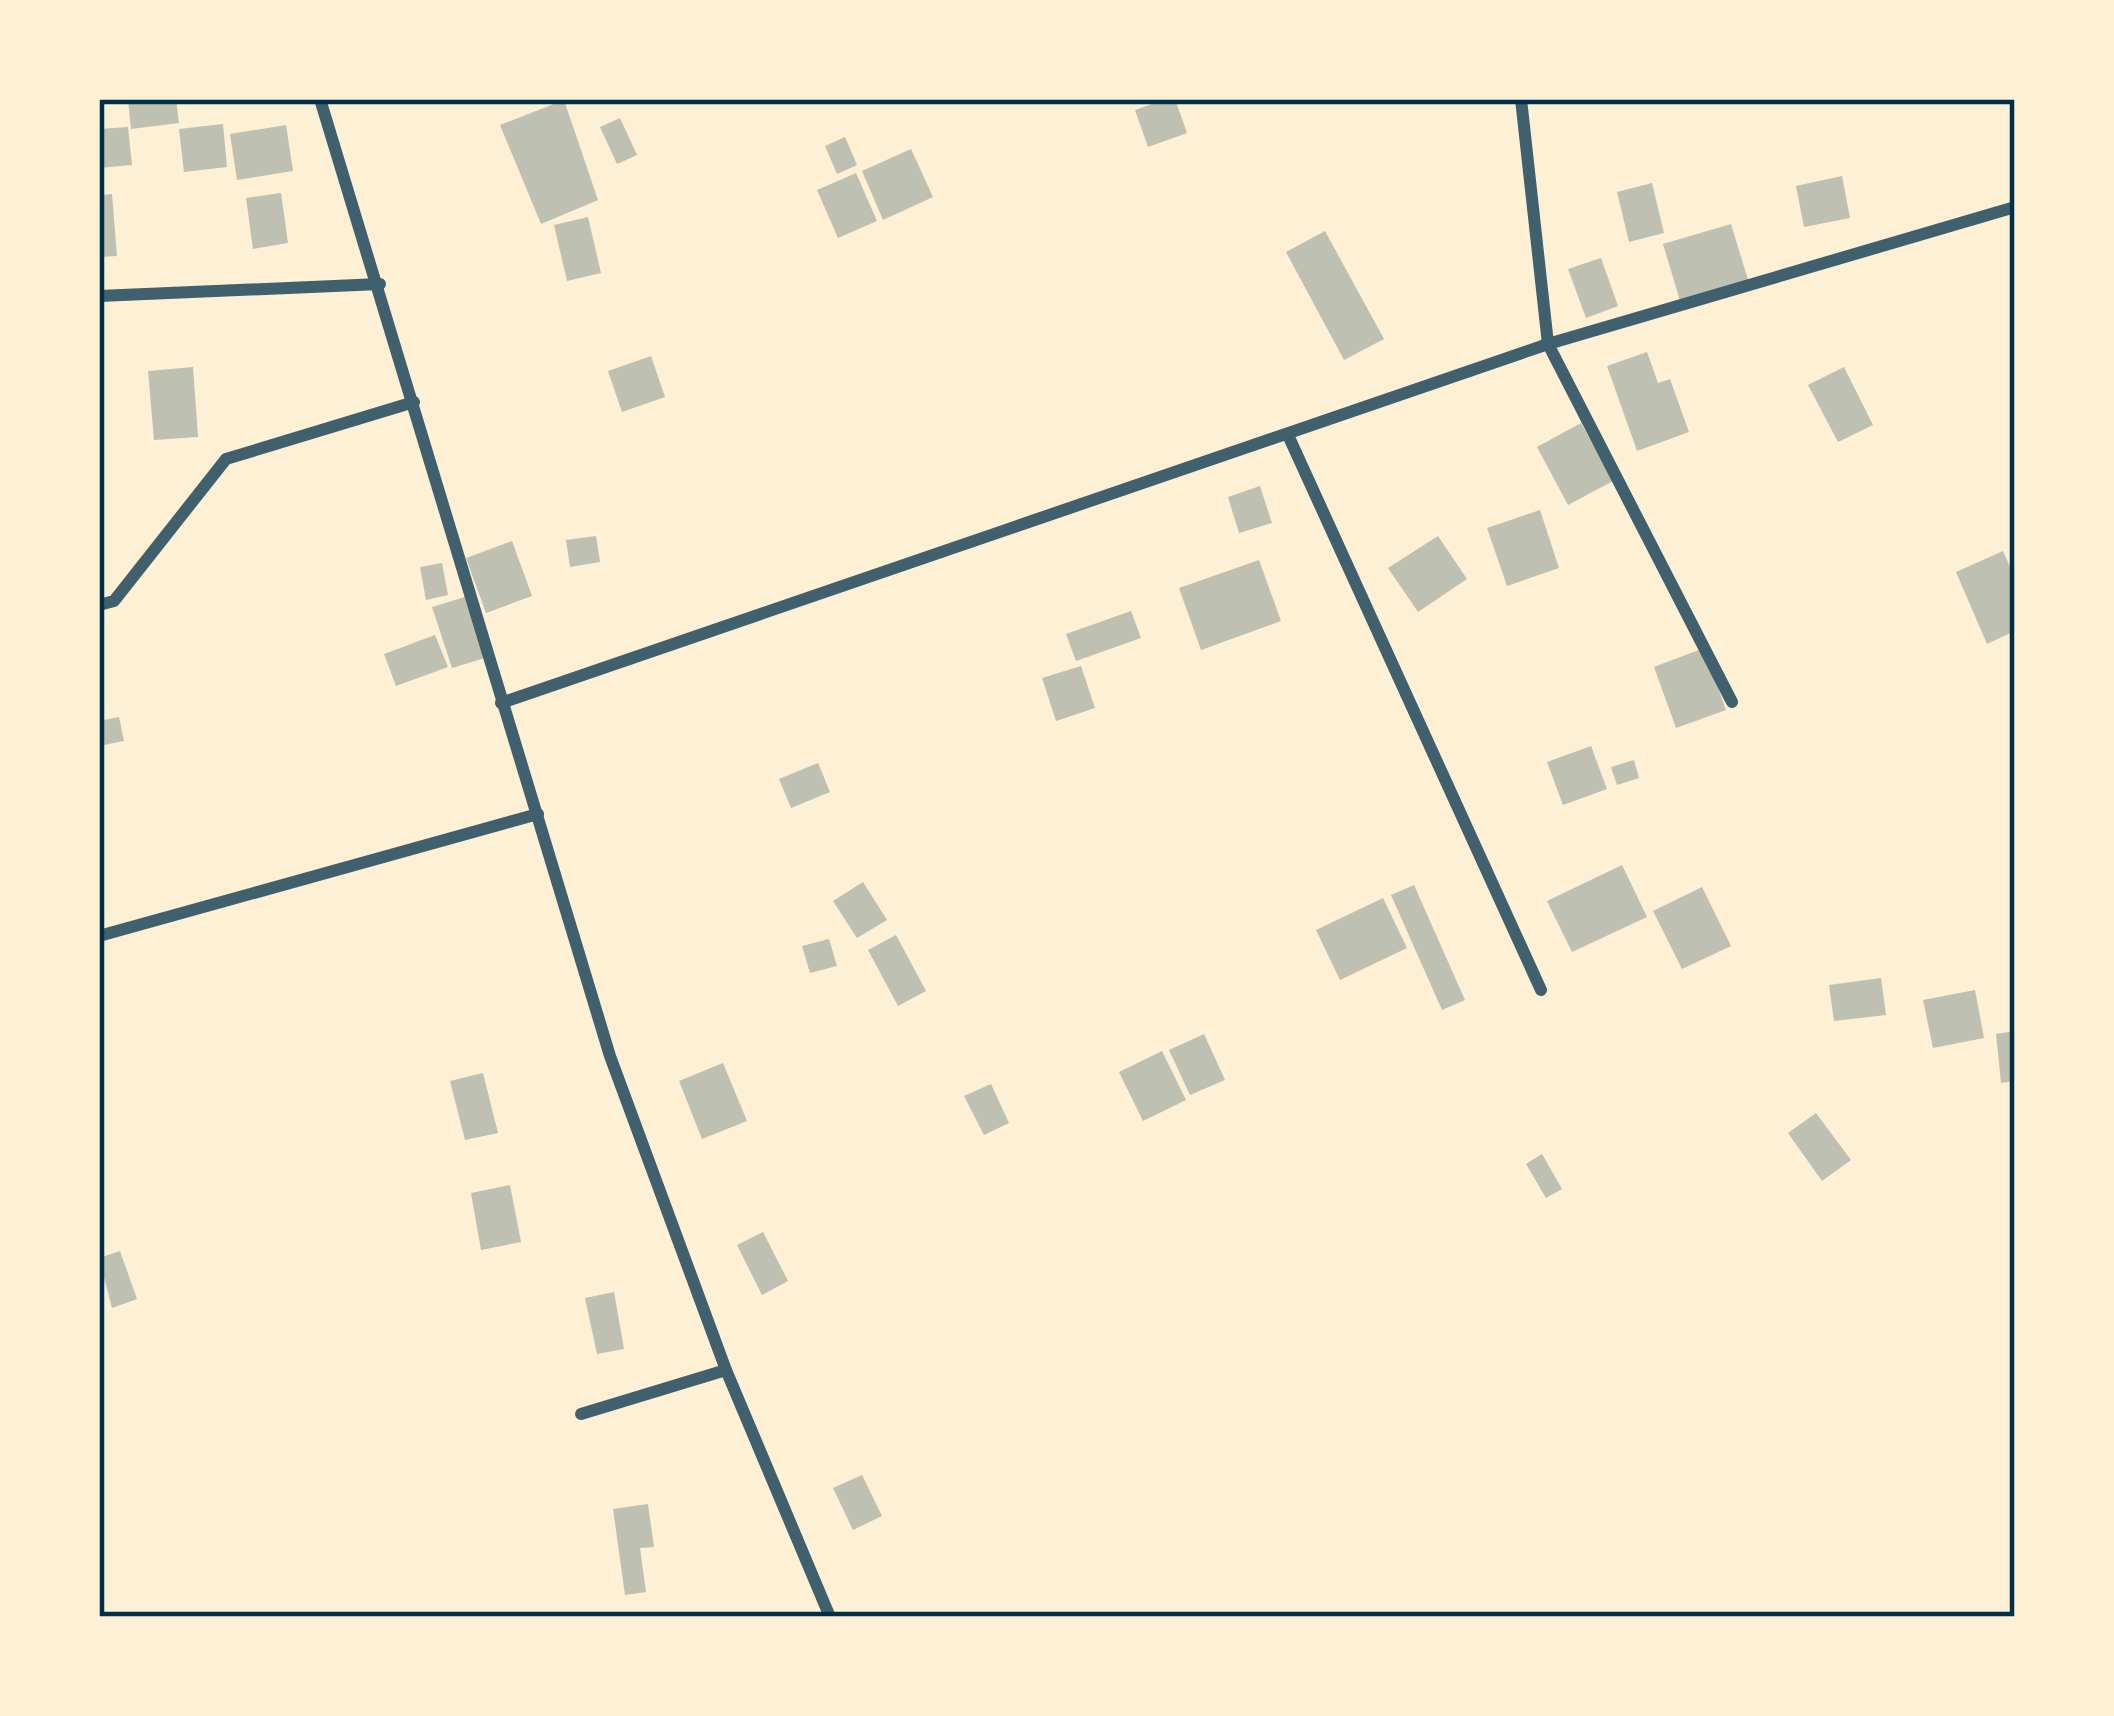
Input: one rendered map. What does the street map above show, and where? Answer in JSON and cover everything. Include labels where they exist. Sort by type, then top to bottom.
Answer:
[{"type":"street","points":[[320,99],[380,284],[501,704],[610,1055],[726,1370],[830,1617]]},
{"type":"street","points":[[1521,99],[1548,344],[1732,702]]},
{"type":"street","points":[[501,704],[1548,344],[2015,207]]},
{"type":"street","points":[[99,296],[380,284]]},
{"type":"street","points":[[99,605],[114,602],[226,459],[414,401]]},
{"type":"street","points":[[1288,435],[1541,990]]},
{"type":"street","points":[[99,937],[538,814]]},
{"type":"street","points":[[581,1414],[726,1370]]},
{"type":"building","points":[[128,99],[176,99],[179,123],[131,129]]},
{"type":"building","points":[[1175,99],[1187,133],[1148,147],[1135,110]]},
{"type":"building","points":[[564,100],[598,200],[541,224],[500,125]]},
{"type":"building","points":[[620,118],[637,155],[617,164],[600,127]]},
{"type":"building","points":[[223,124],[227,167],[184,172],[179,129]]},
{"type":"building","points":[[286,125],[293,171],[237,180],[230,134]]},
{"type":"building","points":[[128,127],[132,165],[99,168],[99,129]]},
{"type":"building","points":[[845,137],[857,165],[837,174],[825,146]]},
{"type":"building","points":[[911,149],[933,197],[883,220],[862,171]]},
{"type":"building","points":[[856,173],[877,221],[838,238],[817,190]]},
{"type":"building","points":[[1842,176],[1850,218],[1804,227],[1796,186]]},
{"type":"building","points":[[1652,183],[1664,233],[1629,242],[1617,192]]},
{"type":"building","points":[[281,193],[288,243],[253,249],[246,198]]},
{"type":"building","points":[[112,194],[117,256],[99,257],[99,195]]},
{"type":"building","points":[[588,217],[601,273],[567,281],[554,225]]},
{"type":"building","points":[[1731,224],[1749,283],[1681,304],[1663,244]]},
{"type":"building","points":[[1325,231],[1384,339],[1344,360],[1286,252]]},
{"type":"building","points":[[1601,258],[1618,306],[1586,318],[1568,269]]},
{"type":"building","points":[[1647,352],[1658,383],[1670,379],[1689,432],[1637,451],[1607,366]]},
{"type":"building","points":[[651,356],[665,397],[622,412],[608,371]]},
{"type":"building","points":[[193,367],[198,437],[154,440],[148,371]]},
{"type":"building","points":[[1844,367],[1873,425],[1838,442],[1808,385]]},
{"type":"building","points":[[1581,423],[1613,481],[1568,505],[1537,447]]},
{"type":"building","points":[[1260,486],[1272,523],[1239,533],[1228,497]]},
{"type":"building","points":[[1540,510],[1559,568],[1507,586],[1487,528]]},
{"type":"building","points":[[596,536],[600,562],[570,567],[566,540]]},
{"type":"building","points":[[1438,536],[1467,579],[1418,612],[1388,568]]},
{"type":"building","points":[[512,541],[532,596],[486,613],[466,558]]},
{"type":"building","points":[[2003,551],[2015,578],[2015,631],[1987,644],[1956,572]]},
{"type":"building","points":[[1259,560],[1281,621],[1201,650],[1179,588]]},
{"type":"building","points":[[442,563],[448,595],[426,600],[420,567]]},
{"type":"building","points":[[465,597],[485,658],[452,668],[432,607]]},
{"type":"building","points":[[1131,611],[1141,638],[1076,661],[1066,634]]},
{"type":"building","points":[[435,635],[448,667],[396,686],[384,654]]},
{"type":"building","points":[[1704,648],[1726,710],[1676,728],[1654,667]]},
{"type":"building","points":[[1081,666],[1095,708],[1056,721],[1042,678]]},
{"type":"building","points":[[119,717],[124,741],[99,746],[99,721]]},
{"type":"building","points":[[1591,746],[1607,789],[1563,805],[1547,762]]},
{"type":"building","points":[[1634,760],[1639,778],[1617,785],[1611,767]]},
{"type":"building","points":[[818,763],[830,792],[791,808],[779,779]]},
{"type":"building","points":[[1622,865],[1647,917],[1572,952],[1547,901]]},
{"type":"building","points":[[863,882],[887,920],[857,938],[833,901]]},
{"type":"building","points":[[1414,885],[1465,1000],[1442,1010],[1391,895]]},
{"type":"building","points":[[1702,887],[1731,946],[1682,969],[1653,911]]},
{"type":"building","points":[[1383,898],[1407,948],[1340,980],[1316,930]]},
{"type":"building","points":[[896,935],[926,991],[898,1006],[868,950]]},
{"type":"building","points":[[829,939],[837,966],[810,973],[802,946]]},
{"type":"building","points":[[1881,978],[1886,1015],[1834,1021],[1829,985]]},
{"type":"building","points":[[1975,990],[1984,1038],[1933,1048],[1923,1000]]},
{"type":"building","points":[[2015,1031],[2015,1081],[2001,1083],[1996,1034]]},
{"type":"building","points":[[1204,1034],[1225,1080],[1190,1095],[1169,1050]]},
{"type":"building","points":[[1162,1051],[1186,1100],[1143,1121],[1119,1072]]},
{"type":"building","points":[[723,1063],[747,1121],[702,1139],[679,1081]]},
{"type":"building","points":[[483,1073],[498,1133],[465,1140],[450,1081]]},
{"type":"building","points":[[991,1084],[1009,1123],[984,1135],[964,1096]]},
{"type":"building","points":[[1816,1113],[1851,1160],[1822,1181],[1788,1133]]},
{"type":"building","points":[[1542,1154],[1562,1189],[1546,1198],[1526,1164]]},
{"type":"building","points":[[510,1185],[521,1242],[481,1250],[471,1193]]},
{"type":"building","points":[[763,1232],[788,1281],[762,1295],[737,1245]]},
{"type":"building","points":[[120,1251],[137,1299],[112,1308],[99,1258]]},
{"type":"building","points":[[614,1292],[624,1349],[597,1354],[585,1298]]},
{"type":"building","points":[[862,1475],[882,1516],[853,1530],[833,1488]]},
{"type":"building","points":[[648,1504],[654,1547],[640,1548],[646,1592],[625,1595],[613,1509]]}]
